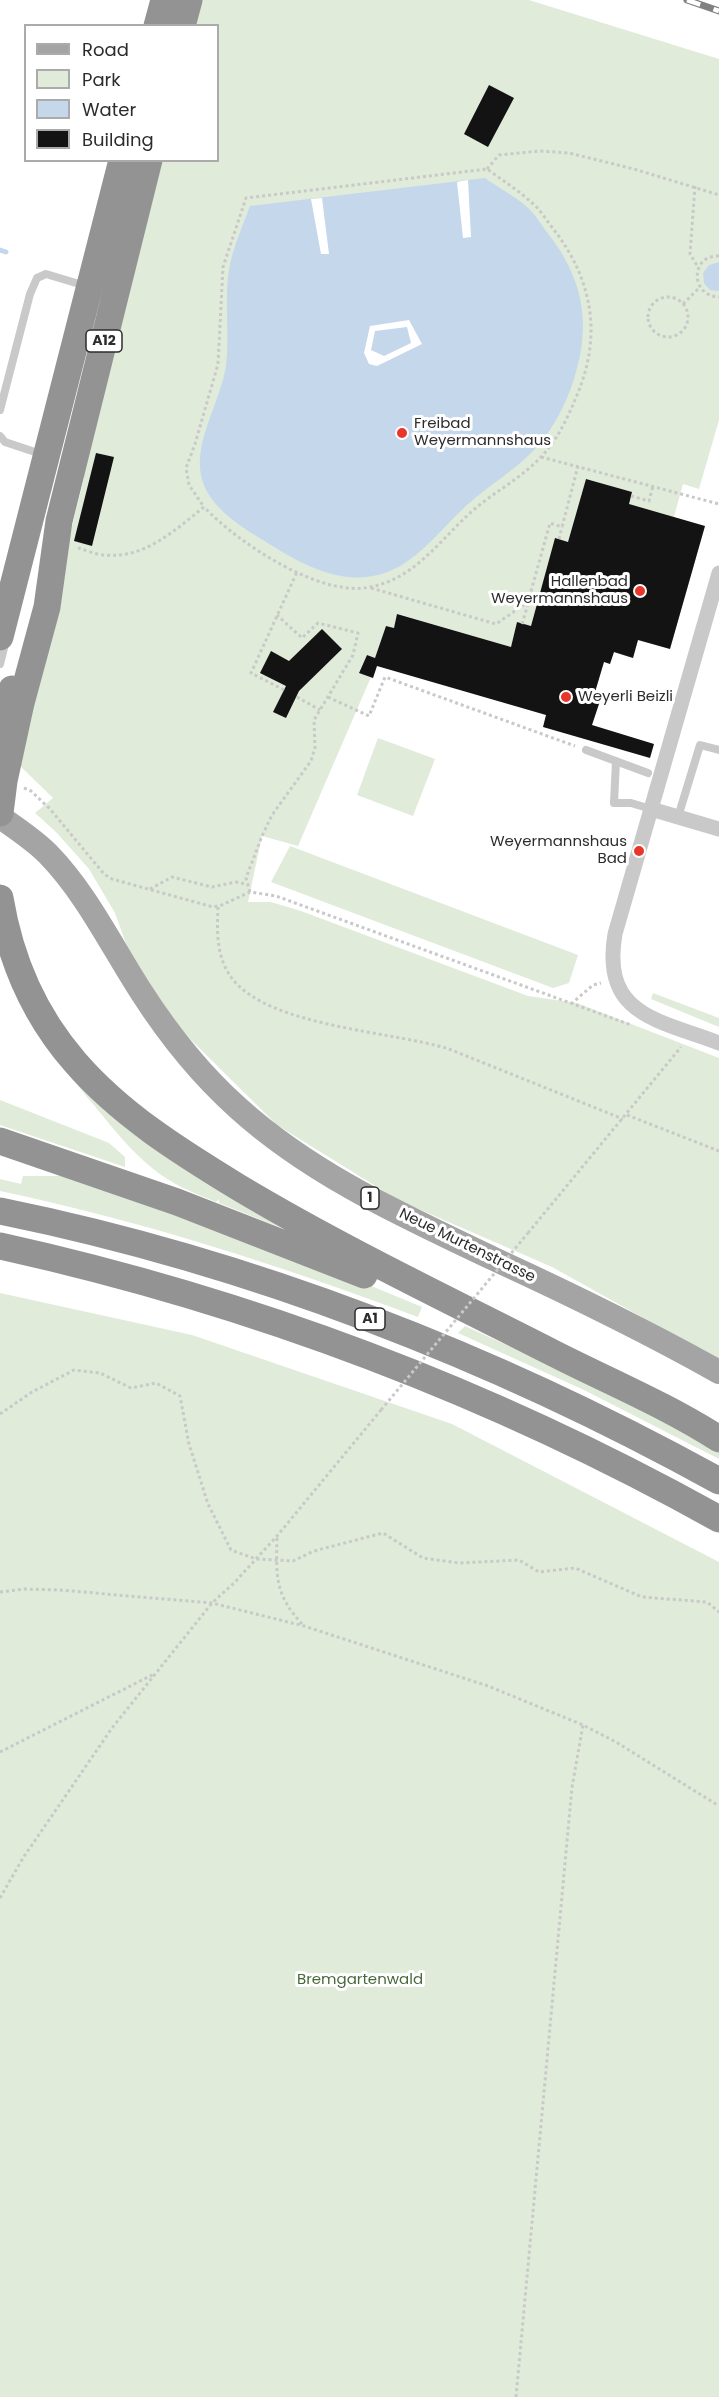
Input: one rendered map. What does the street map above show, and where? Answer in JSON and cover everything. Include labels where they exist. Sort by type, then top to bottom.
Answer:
[{"type":"highway","points":[[158,24],[164,0]]},
{"type":"highway","points":[[183,24],[189,0]]},
{"type":"highway","name":"A12","points":[[0,637],[121,162]]},
{"type":"highway","name":"A12","points":[[59,521],[149,162]]},
{"type":"highway","points":[[0,734],[59,521]]},
{"type":"highway","points":[[2,817],[4,781],[21,703],[47,607],[59,521]]},
{"type":"highway","points":[[0,898],[20,976],[36,1007],[75,1062],[126,1111],[178,1150],[293,1219],[392,1272],[661,1406],[719,1439]]},
{"type":"highway","points":[[0,1141],[227,1220],[377,1280],[484,1327],[554,1353]]},
{"type":"highway","name":"A1","points":[[0,1211],[194,1261],[297,1293],[382,1324],[564,1401],[719,1481]]},
{"type":"highway","name":"A1","points":[[0,1246],[184,1292],[370,1355],[549,1431],[719,1519]]},
{"type":"main road","name":"Neue Murtenstrasse","points":[[2,817],[47,854],[74,886],[142,993],[185,1053],[218,1089],[272,1137],[323,1171],[375,1201],[589,1304],[719,1372]]},
{"type":"street","points":[[719,573],[615,934],[613,948],[613,970],[617,987],[629,1003],[645,1014],[719,1043]]},
{"type":"street","points":[[651,809],[719,829]]},
{"type":"lane","points":[[0,410],[30,294],[37,278],[46,274],[101,291],[110,297],[112,304],[69,467],[61,476]]},
{"type":"lane","points":[[76,296],[79,285]]},
{"type":"lane","points":[[0,436],[5,442],[35,452]]},
{"type":"lane","points":[[33,461],[38,441]]},
{"type":"lane","points":[[0,664],[35,501],[33,471]]},
{"type":"lane","points":[[35,501],[44,492]]},
{"type":"lane","points":[[678,817],[700,745],[719,750]]},
{"type":"lane","points":[[586,750],[648,773]]},
{"type":"lane","points":[[616,761],[614,803],[631,803],[651,809]]},
{"type":"path","points":[[528,602],[496,624],[369,588],[336,586],[312,580],[240,540],[204,507],[189,485],[186,468],[218,364],[223,267],[246,198],[487,169],[499,155],[540,151],[569,153],[694,186],[719,195]]},
{"type":"path","points":[[369,588],[408,573],[478,506],[520,477],[541,457],[559,434],[583,382],[590,354],[592,332],[589,302],[581,275],[567,246],[532,202],[487,169]]},
{"type":"path","points":[[694,186],[690,254],[698,267]]},
{"type":"path","points":[[719,256],[708,258],[698,267],[696,274],[699,287],[710,296],[719,297]]},
{"type":"path","points":[[683,304],[699,287]]},
{"type":"path","points":[[666,297],[678,299],[683,304],[688,316],[684,329],[679,334],[666,338],[653,331],[648,319],[650,307],[654,302],[666,297]]},
{"type":"path","points":[[541,457],[719,504]]},
{"type":"path","points":[[559,539],[578,466]]},
{"type":"path","points":[[631,496],[649,501],[653,486]]},
{"type":"path","points":[[77,548],[105,555],[129,554],[145,550],[204,507]]},
{"type":"path","points":[[522,624],[550,523],[562,526]]},
{"type":"path","points":[[284,690],[251,673],[297,572]]},
{"type":"path","points":[[250,892],[246,884],[248,871],[272,815],[311,761],[315,748],[314,720],[353,655],[358,633],[318,623],[302,638],[278,615]]},
{"type":"path","points":[[328,698],[369,716],[385,677],[586,750]]},
{"type":"path","points":[[297,697],[320,710]]},
{"type":"path","points":[[31,790],[50,809],[104,874],[112,879],[207,906],[218,906],[250,892],[276,896],[301,903],[628,1026],[663,1021]]},
{"type":"path","points":[[150,889],[172,877],[212,887],[236,882],[246,884]]},
{"type":"path","points":[[218,906],[217,932],[221,956],[231,977],[249,995],[271,1006],[343,1029],[421,1041],[449,1049],[623,1119]]},
{"type":"path","points":[[571,1004],[593,985]]},
{"type":"path","points":[[0,1898],[23,1858],[106,1737],[155,1673],[212,1603],[277,1536],[627,1115],[692,1033]]},
{"type":"path","points":[[627,1115],[719,1150]]},
{"type":"path","points":[[0,1414],[32,1392],[74,1370],[100,1373],[131,1388],[156,1383],[180,1396],[189,1444],[208,1504],[231,1550],[256,1559],[293,1561],[314,1551],[383,1533],[423,1558],[459,1563],[519,1560],[538,1572],[575,1568],[642,1597],[707,1602],[719,1612]]},
{"type":"path","points":[[277,1536],[277,1582],[280,1593],[304,1626]]},
{"type":"path","points":[[0,1592],[25,1589],[59,1590],[212,1603],[304,1626],[488,1686],[583,1725],[616,1742],[719,1806]]},
{"type":"path","points":[[0,1752],[155,1673]]},
{"type":"path","points":[[516,2397],[572,1787],[583,1725]]},
{"type":"green space","name":"Freibad Weyermannshaus","points":[[176,0],[529,0],[719,59],[719,420],[699,489],[683,484],[674,517],[705,526],[670,649],[638,640],[633,658],[579,642],[631,492],[586,479],[568,542],[555,539],[531,626],[517,622],[511,647],[398,614],[394,628],[386,626],[375,658],[367,655],[359,672],[371,677],[298,846],[262,836],[248,902],[271,902],[301,911],[528,996],[577,1003],[719,1058],[719,1360],[552,1267],[398,1200],[277,1125],[180,1029],[129,952],[115,913],[89,869],[56,832],[35,813],[53,798],[14,760],[84,478],[78,476],[134,162],[219,162],[219,24],[169,24]]},
{"type":"green space","points":[[378,738],[435,759],[413,816],[357,795]]},
{"type":"green space","points":[[290,846],[578,955],[569,983],[553,988],[271,882]]},
{"type":"green space","points":[[9,979],[47,1038],[289,1231],[219,1203],[219,1199],[216,1202],[183,1188],[159,1174],[144,1161],[128,1146],[57,1060],[35,1029]]},
{"type":"green space","points":[[653,993],[719,1018],[719,1027],[651,999]]},
{"type":"green space","points":[[0,1100],[109,1143],[125,1157],[125,1167],[0,1125]]},
{"type":"green space","points":[[23,1176],[82,1176],[422,1307],[418,1317],[212,1246],[107,1216],[0,1191],[0,1179],[21,1184]]},
{"type":"green space","name":"Bremgartenwald","points":[[0,1293],[192,1335],[452,1424],[719,1562],[719,2397],[0,2397]]},
{"type":"green space","points":[[465,1326],[610,1392],[719,1452],[719,1459],[584,1390],[458,1333]]},
{"type":"water","points":[[485,178],[527,207],[559,248],[576,283],[581,301],[582,339],[574,379],[563,407],[547,434],[534,450],[467,505],[410,560],[382,574],[351,577],[323,571],[296,560],[231,519],[209,495],[201,475],[201,448],[226,366],[229,269],[235,245],[250,206]]},
{"type":"water","points":[[719,262],[719,291],[710,290],[704,283],[703,273],[709,265]]},
{"type":"pier","points":[[468,180],[471,237],[463,238],[457,182]]},
{"type":"pier","points":[[322,198],[329,254],[321,254],[311,199]]},
{"type":"pier","points":[[409,320],[422,344],[377,366],[369,364],[364,353],[370,326]],"holes":[[[407,327],[411,343],[384,356],[371,350],[375,331]]]},
{"type":"building","points":[[489,85],[514,98],[488,147],[464,134]]},
{"type":"building","points":[[96,453],[114,457],[92,546],[74,541]]},
{"type":"building","points":[[586,479],[632,492],[629,504],[705,526],[670,649],[638,640],[633,658],[614,652],[610,664],[604,662],[593,699],[600,701],[592,725],[654,744],[650,758],[543,727],[546,715],[377,666],[373,678],[359,673],[367,655],[375,658],[386,626],[394,628],[397,614],[511,647],[517,622],[531,626],[555,538],[568,542]]},
{"type":"building","points":[[322,629],[342,649],[299,691],[286,718],[273,712],[286,686],[260,673],[271,651],[289,661]]},
{"type":"waterway","points":[[0,250],[6,252]]},
{"type":"railway","points":[[687,0],[719,11]]},
{"type":"place","name":"Freibad Weyermannshaus","points":[[402,433]]},
{"type":"place","name":"Hallenbad Weyermannshaus","points":[[640,591]]},
{"type":"place","name":"Weyerli Beizli","points":[[566,697]]},
{"type":"place","name":"Weyermannshaus Bad","points":[[639,851]]}]
